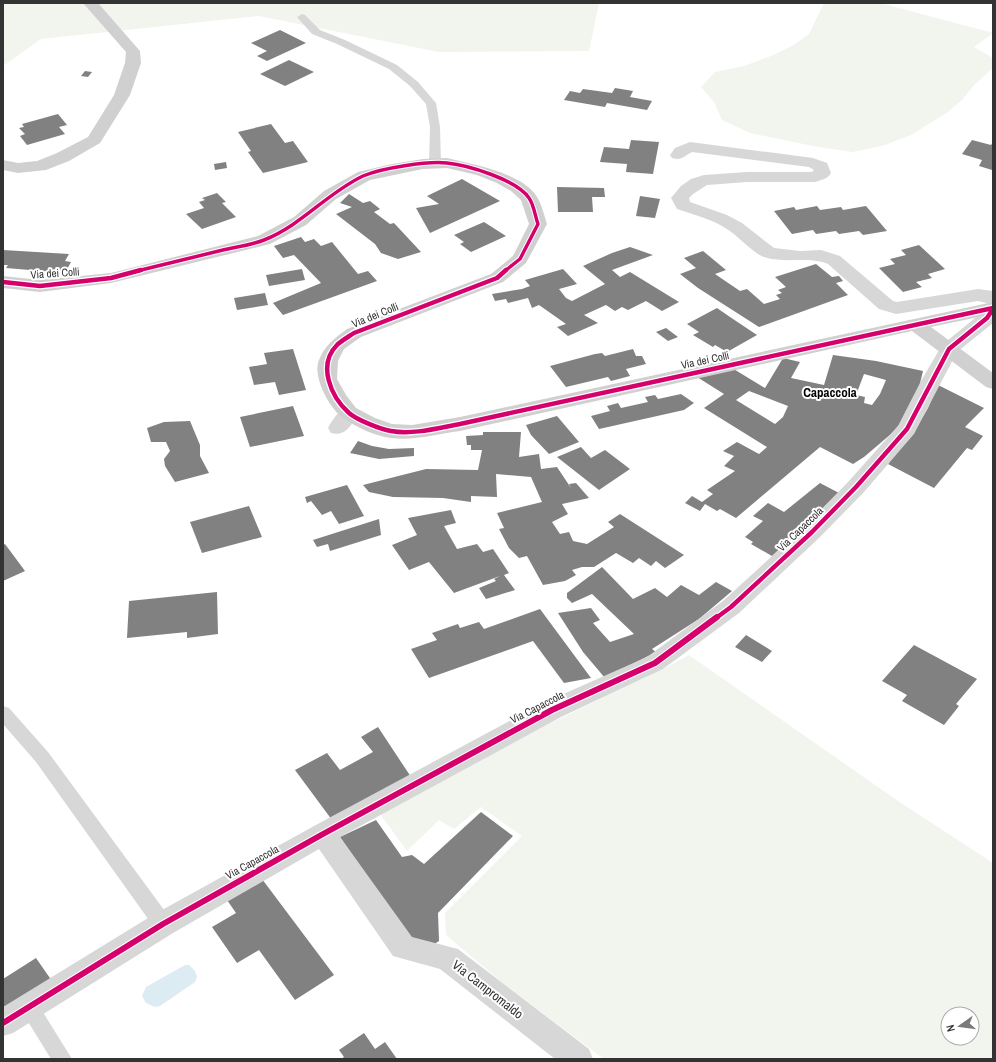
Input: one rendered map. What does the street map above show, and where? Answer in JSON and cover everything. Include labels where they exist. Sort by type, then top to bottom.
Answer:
[{"type":"street","points":[[3,165],[18,168],[40,166],[63,157],[94,140],[122,95],[133,63],[133,51],[90,3]]},
{"type":"street","points":[[678,155],[681,151],[690,147],[813,163],[821,168],[823,173],[815,177],[747,177],[704,180],[687,190],[680,198],[683,205],[721,219],[736,227],[769,253],[800,256],[821,255],[834,260],[886,305],[896,308],[978,295],[986,295],[993,299]]},
{"type":"street","name":"Via dei Colli","points":[[3,282],[40,286],[111,278],[264,240],[300,221],[330,195],[364,176],[392,169],[446,163],[503,179],[517,187],[529,198],[538,224],[520,259],[498,278],[354,333],[336,346],[328,361],[327,379],[337,398],[343,421],[390,431],[412,432],[460,424],[570,399],[993,309]]},
{"type":"street","name":"Via Capaccola","points":[[3,1023],[163,924],[323,834],[552,710],[655,663],[731,608],[812,532],[902,437],[949,349],[987,318],[993,309]]},
{"type":"street","points":[[916,325],[993,383]]},
{"type":"street","name":"Via Campromaldo","points":[[323,834],[403,947],[448,958],[578,1059]]},
{"type":"lane","points":[[302,17],[316,32],[394,67],[418,88],[431,103],[435,127],[435,164]]},
{"type":"lane","points":[[3,713],[42,757],[163,924]]},
{"type":"lane","points":[[29,1007],[62,1059]]},
{"type":"shaded area","points":[[3,3],[599,3],[589,51],[439,52],[259,16],[41,39],[3,66]]},
{"type":"shaded area","points":[[824,3],[880,3],[993,33],[974,47],[993,58],[993,68],[948,112],[911,135],[885,145],[853,152],[818,147],[750,133],[722,120],[714,102],[701,87],[715,72],[744,66],[792,46],[809,34]]},
{"type":"shaded area","points":[[689,655],[898,801],[993,863],[993,1059],[604,1059],[504,984],[446,935],[445,913],[522,836],[481,807],[454,829],[439,820],[407,851],[380,814],[530,733]]},
{"type":"shaded area","points":[[185,965],[189,965],[195,971],[197,977],[195,982],[160,1006],[155,1007],[146,1003],[142,996],[146,987]]},
{"type":"building","points":[[280,30],[306,43],[267,61],[257,56],[267,51],[251,43]]},
{"type":"building","points":[[289,60],[314,72],[285,86],[260,74]]},
{"type":"building","points":[[85,71],[92,72],[88,77],[81,76]]},
{"type":"building","points":[[615,88],[633,91],[630,97],[652,101],[647,110],[607,103],[605,107],[564,100],[570,91],[580,93],[583,89],[612,93]]},
{"type":"building","points":[[58,114],[67,125],[59,127],[65,134],[27,145],[20,136],[25,134],[19,128],[24,127],[22,124]]},
{"type":"building","points":[[271,124],[285,143],[293,141],[308,162],[263,173],[248,152],[251,151],[238,132]]},
{"type":"building","points":[[631,140],[659,142],[653,174],[626,172],[627,164],[600,162],[604,147],[629,149]]},
{"type":"building","points":[[972,140],[991,145],[993,142],[992,170],[979,166],[982,160],[962,154]]},
{"type":"building","points":[[226,162],[227,168],[215,170],[214,164]]},
{"type":"building","points":[[462,179],[500,201],[430,233],[416,208],[439,204],[427,196]]},
{"type":"building","points":[[557,187],[604,188],[605,197],[592,197],[593,212],[558,212]]},
{"type":"building","points":[[217,193],[226,202],[222,203],[236,217],[202,229],[186,214],[204,208],[199,202],[205,200],[202,198]]},
{"type":"building","points":[[349,194],[363,203],[370,201],[380,209],[374,212],[390,224],[394,223],[421,252],[398,259],[381,253],[375,244],[336,214],[352,207],[340,203]]},
{"type":"building","points":[[640,196],[660,199],[655,218],[636,216]]},
{"type":"building","points":[[817,206],[820,210],[841,207],[843,210],[866,206],[887,231],[863,235],[859,231],[839,234],[836,231],[816,234],[813,230],[792,234],[774,211],[794,207],[796,210]]},
{"type":"building","points":[[484,222],[506,236],[471,252],[460,244],[464,242],[454,235]]},
{"type":"building","points":[[301,237],[305,242],[314,239],[321,246],[332,242],[358,274],[368,271],[377,281],[283,315],[273,303],[321,283],[294,255],[283,258],[274,246]]},
{"type":"building","points":[[919,245],[945,269],[928,274],[932,278],[916,282],[922,287],[903,292],[879,268],[895,264],[890,259],[906,255],[901,250]]},
{"type":"building","points":[[630,247],[653,255],[612,270],[620,277],[630,272],[679,302],[662,311],[646,301],[628,310],[622,307],[615,311],[606,305],[584,315],[598,323],[568,336],[557,327],[566,324],[539,305],[532,308],[528,298],[508,303],[506,299],[495,301],[492,294],[522,289],[530,286],[525,280],[563,269],[577,284],[559,289],[566,298],[572,301],[605,284],[583,266]]},
{"type":"building","points":[[3,250],[69,254],[65,261],[71,262],[65,273],[6,268],[8,265],[3,265]]},
{"type":"building","points":[[703,251],[726,270],[715,274],[740,291],[747,289],[764,304],[780,299],[776,295],[782,293],[778,290],[786,287],[775,277],[816,264],[832,277],[839,276],[843,281],[836,283],[848,295],[759,327],[698,288],[680,274],[696,268],[684,258]]},
{"type":"building","points":[[302,269],[305,280],[269,286],[266,275]]},
{"type":"building","points":[[265,293],[268,305],[237,310],[234,298]]},
{"type":"building","points":[[717,308],[757,335],[727,352],[715,345],[713,347],[693,335],[699,332],[687,324]]},
{"type":"building","points":[[666,328],[678,337],[668,341],[656,332]]},
{"type":"building","points":[[293,349],[306,390],[279,395],[275,382],[254,385],[249,367],[267,364],[264,353]]},
{"type":"building","points":[[633,349],[636,356],[642,356],[646,364],[626,369],[630,376],[611,381],[608,377],[566,387],[550,366],[595,354],[602,353],[605,356]]},
{"type":"building","points":[[833,355],[876,361],[923,371],[914,408],[891,434],[864,457],[853,464],[820,447],[736,518],[720,509],[717,511],[705,504],[700,511],[685,503],[692,496],[702,502],[713,494],[707,490],[735,471],[724,466],[734,456],[723,451],[737,442],[759,454],[767,447],[704,408],[724,394],[697,377],[732,368],[765,388],[783,358],[800,362],[791,378],[824,385]],"holes":[[[864,374],[886,380],[880,394],[872,405],[864,403],[865,397],[856,395]],[[749,391],[788,406],[783,417],[775,424],[736,400]]]},
{"type":"building","points":[[938,385],[984,408],[965,427],[983,436],[972,450],[967,448],[934,488],[888,464],[918,425],[928,408]]},
{"type":"building","points":[[681,394],[694,403],[684,410],[599,429],[591,416],[610,411],[607,406],[618,403],[621,408],[648,402],[645,397],[655,395],[658,399]]},
{"type":"building","points":[[293,406],[304,436],[250,447],[240,417]]},
{"type":"building","points":[[557,416],[579,442],[549,454],[531,435],[526,425]]},
{"type":"building","points":[[190,421],[200,445],[200,456],[209,473],[175,482],[165,466],[164,459],[170,451],[166,442],[151,442],[147,428],[164,422]]},
{"type":"building","points":[[483,432],[521,432],[519,457],[539,454],[541,469],[557,467],[571,488],[569,484],[576,483],[589,498],[562,504],[568,514],[552,522],[560,534],[569,532],[573,541],[587,544],[614,527],[608,522],[620,514],[684,555],[665,568],[656,561],[651,566],[639,558],[633,563],[616,553],[594,567],[582,567],[572,570],[576,575],[565,581],[543,585],[527,556],[519,558],[509,548],[499,529],[504,528],[497,513],[542,502],[531,477],[496,474],[497,497],[471,496],[471,502],[443,498],[393,497],[369,492],[363,485],[426,469],[478,470],[482,450],[471,450],[471,445],[467,445],[466,436],[483,435]]},
{"type":"building","points":[[358,441],[372,446],[389,449],[414,448],[414,456],[379,459],[350,453]]},
{"type":"building","points":[[581,447],[591,458],[605,450],[630,469],[599,490],[557,457]]},
{"type":"building","points":[[820,483],[839,493],[772,556],[751,544],[753,542],[745,537],[763,521],[753,516],[768,503],[784,512]]},
{"type":"building","points":[[347,485],[364,516],[339,524],[331,511],[322,515],[311,501],[307,503],[305,497]]},
{"type":"building","points":[[249,506],[262,537],[202,553],[190,522]]},
{"type":"building","points":[[451,510],[456,523],[444,526],[457,549],[477,544],[483,552],[493,549],[509,573],[504,575],[515,590],[486,599],[479,588],[496,581],[494,579],[500,576],[454,593],[429,562],[409,570],[392,545],[417,535],[408,518]]},
{"type":"building","points":[[379,519],[381,535],[330,551],[328,544],[317,547],[313,540]]},
{"type":"building","points":[[5,544],[25,571],[3,581],[3,545]]},
{"type":"building","points":[[602,567],[633,599],[655,588],[667,597],[681,585],[699,595],[716,582],[732,591],[699,619],[652,649],[656,652],[605,678],[583,652],[558,613],[591,608],[600,620],[593,623],[610,642],[634,634],[592,594],[572,603],[567,598],[567,593]]},
{"type":"building","points":[[217,592],[218,634],[187,638],[187,632],[127,638],[129,601]]},
{"type":"building","points":[[540,609],[591,678],[564,683],[533,641],[429,678],[411,649],[437,640],[432,633],[458,624],[460,628],[479,622],[484,629]]},
{"type":"building","points":[[746,635],[772,651],[762,662],[735,647]]},
{"type":"building","points":[[914,645],[977,679],[956,704],[959,706],[944,725],[902,701],[907,695],[882,681]]},
{"type":"building","points":[[378,727],[411,777],[332,820],[295,770],[327,753],[340,770],[373,752],[361,737]]},
{"type":"building","points":[[481,812],[513,836],[438,913],[439,941],[431,946],[411,939],[340,837],[376,820],[402,857],[412,855],[424,864]]},
{"type":"building","points":[[262,879],[334,975],[295,1000],[259,950],[237,963],[212,927],[236,913],[227,900]]},
{"type":"building","points":[[36,958],[52,981],[3,1010],[3,979]]},
{"type":"building","points":[[364,1033],[375,1049],[385,1042],[397,1059],[341,1059],[344,1057],[339,1050]]},
{"type":"cycle path","points":[[3,282],[40,286],[111,278],[264,240],[300,221],[330,195],[364,176],[392,169],[423,164],[447,163],[482,171],[503,179],[517,187],[529,198],[538,224],[520,259],[497,278],[354,333],[336,346],[328,361],[327,379],[337,398],[349,413],[368,423],[390,431],[412,432],[460,424],[993,308]]},
{"type":"cycle path","points":[[3,1023],[163,924],[323,834],[552,710],[655,663],[731,607],[812,532],[856,487],[907,429],[949,349],[987,318],[993,309]]},
{"type":"district","name":"Capaccola","points":[[830,392]]}]
